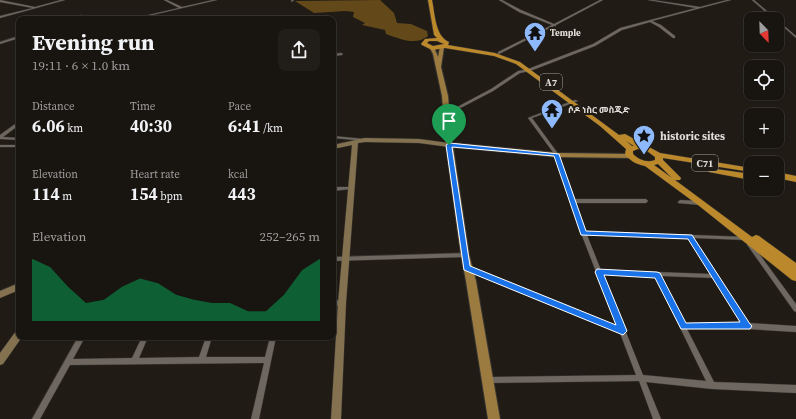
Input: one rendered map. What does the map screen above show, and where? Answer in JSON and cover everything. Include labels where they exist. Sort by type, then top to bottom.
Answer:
[{"type":"highway","points":[[425,0],[431,34],[430,40],[424,44],[432,48]]},
{"type":"highway","points":[[430,0],[437,35],[444,44]]},
{"type":"highway","name":"A7","points":[[430,40],[503,57],[531,69]]},
{"type":"highway","name":"A7","points":[[432,48],[444,44],[499,53],[514,58],[531,69],[573,102],[631,152],[637,160],[646,163],[701,203],[796,268]]},
{"type":"highway","name":"A7","points":[[573,102],[632,142],[652,150],[673,176],[750,237],[796,277]]},
{"type":"highway","points":[[631,152],[644,148]]},
{"type":"highway","points":[[646,163],[654,163],[659,158]]},
{"type":"highway","name":"C71","points":[[659,158],[744,169]]},
{"type":"highway","name":"C71","points":[[659,158],[744,176]]},
{"type":"highway","points":[[784,176],[796,179]]},
{"type":"highway","points":[[784,183],[796,185]]},
{"type":"main road","points":[[439,67],[441,64],[444,44]]},
{"type":"main road","points":[[432,48],[439,67],[445,96],[449,145],[465,255],[471,281],[494,419]]},
{"type":"main road","points":[[336,146],[365,140],[419,141],[557,155],[631,152]]},
{"type":"main road","points":[[336,419],[337,303],[346,258],[351,188],[356,150],[355,142]]},
{"type":"main road","points":[[0,295],[16,287]]},
{"type":"main road","points":[[0,361],[16,338]]},
{"type":"street","points":[[0,17],[64,0]]},
{"type":"street","points":[[165,0],[182,8]]},
{"type":"street","points":[[146,16],[216,0]]},
{"type":"street","points":[[500,0],[520,12],[555,25]]},
{"type":"street","points":[[499,53],[602,0]]},
{"type":"street","points":[[649,0],[703,8]]},
{"type":"street","points":[[714,0],[717,4]]},
{"type":"street","points":[[446,114],[492,90],[519,72],[531,69],[594,45],[621,29],[730,0]]},
{"type":"street","points":[[753,0],[768,12]]},
{"type":"street","points":[[0,1],[35,7]]},
{"type":"street","points":[[0,12],[12,14]]},
{"type":"street","points":[[649,21],[660,26],[674,37]]},
{"type":"street","points":[[784,26],[796,37]]},
{"type":"street","points":[[0,43],[16,38]]},
{"type":"street","points":[[336,55],[341,54]]},
{"type":"street","points":[[573,102],[530,118],[557,155],[584,233],[657,419]]},
{"type":"street","points":[[0,137],[16,125]]},
{"type":"street","points":[[0,137],[16,139]]},
{"type":"street","points":[[336,137],[365,140]]},
{"type":"street","points":[[0,146],[16,146]]},
{"type":"street","points":[[336,189],[351,188]]},
{"type":"street","points":[[572,201],[646,201]]},
{"type":"street","points":[[680,202],[701,203]]},
{"type":"street","points":[[584,233],[750,237],[796,309]]},
{"type":"street","points":[[690,236],[747,326]]},
{"type":"street","points":[[336,259],[465,255]]},
{"type":"street","points":[[467,268],[623,331]]},
{"type":"street","points":[[599,272],[714,276]]},
{"type":"street","points":[[657,275],[684,326],[712,385]]},
{"type":"street","points":[[684,326],[747,326],[796,329]]},
{"type":"street","points":[[36,419],[80,340]]},
{"type":"street","points":[[135,360],[144,340]]},
{"type":"street","points":[[201,361],[208,340]]},
{"type":"street","points":[[255,419],[272,340]]},
{"type":"street","points":[[68,362],[135,360],[268,360]]},
{"type":"street","points":[[488,380],[642,378],[712,385],[796,389]]},
{"type":"shaded area","points":[[380,0],[394,13],[397,23],[411,24],[427,31],[428,36],[418,41],[408,41],[386,34],[385,30],[362,25],[365,23],[353,17],[354,12],[314,13],[295,1]]},
{"type":"place","name":"Temple","points":[[535,52]]},
{"type":"place","name":"ሶዶ ነስር መስጂድ","points":[[552,130]]},
{"type":"place","name":"historic sites","points":[[644,156]]},
{"type":"route","points":[[449,145],[557,155],[584,233],[690,236],[747,326],[684,326],[657,275],[599,272],[623,331],[467,268],[449,145]]}]
